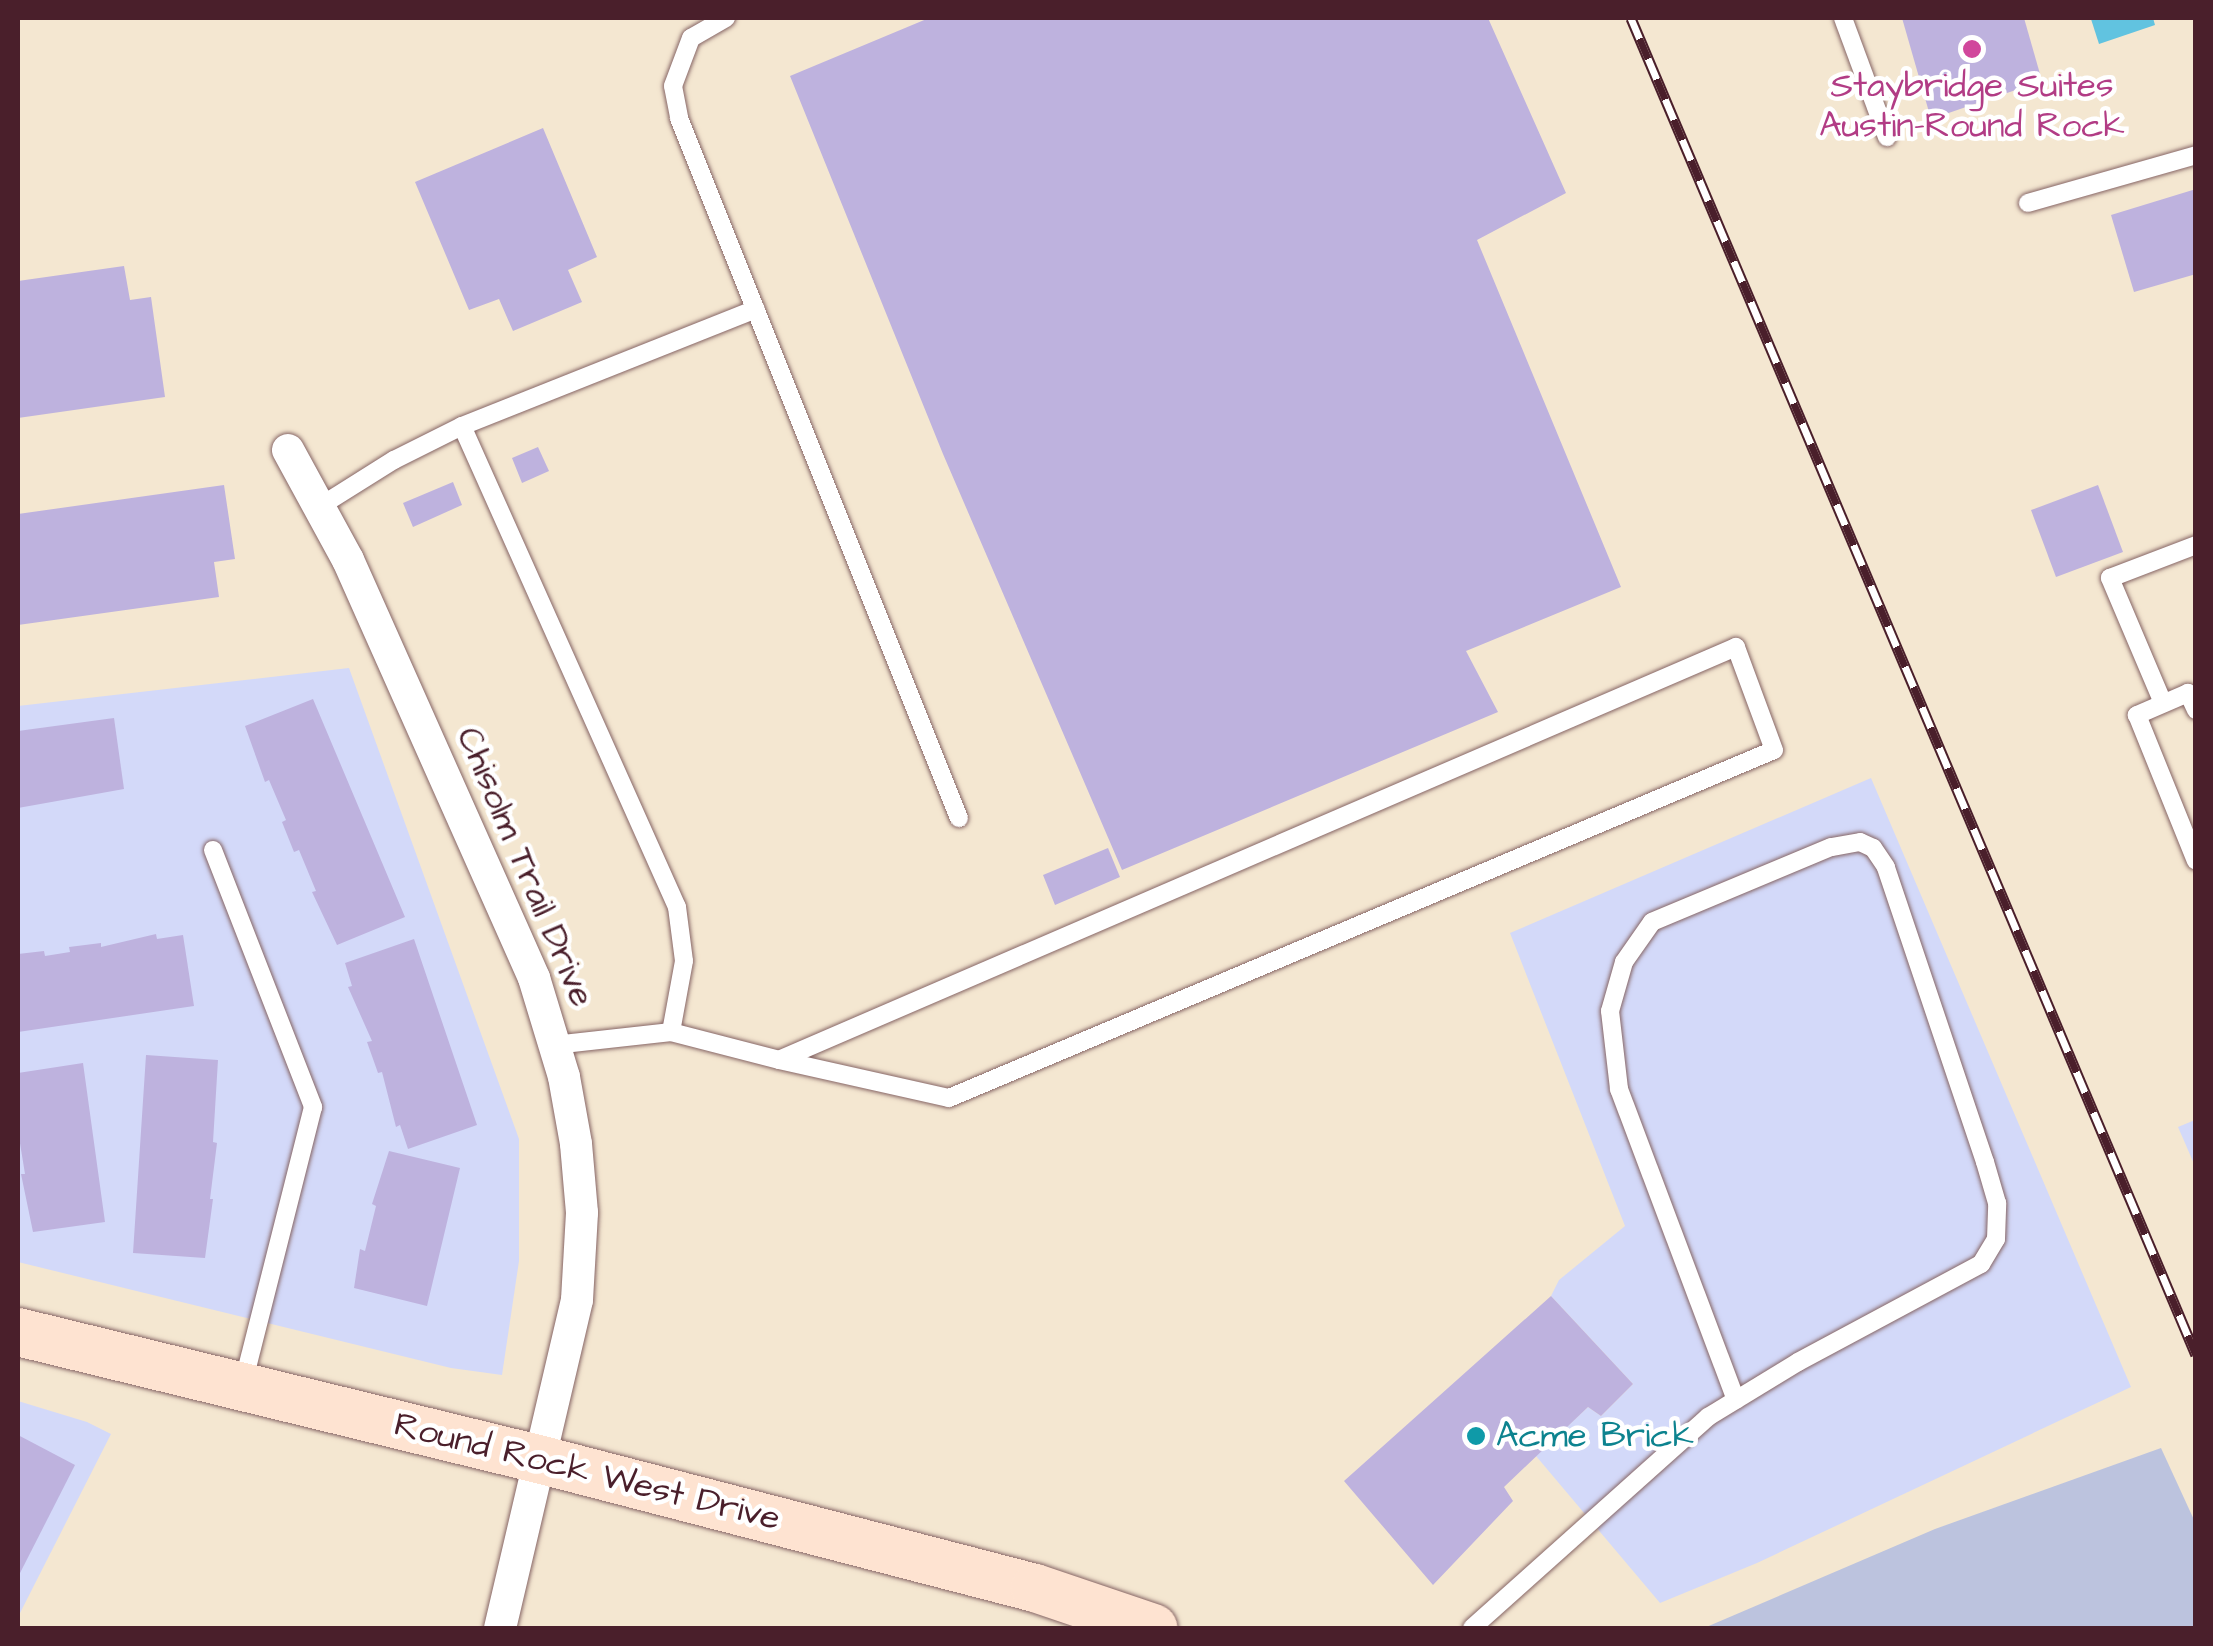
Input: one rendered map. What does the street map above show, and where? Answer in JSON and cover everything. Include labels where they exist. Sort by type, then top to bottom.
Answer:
[{"type":"street","name":"Chisolm Trail Drive","points":[[288,450],[348,560],[534,978],[554,1044],[576,1144],[582,1242],[566,1358],[538,1459],[500,1628]]},
{"type":"street","name":"Round Rock West Drive","points":[[18,1332],[538,1459],[1035,1588],[1153,1628]]},
{"type":"lane","points":[[726,18],[691,38],[673,86],[679,118],[959,818]]},
{"type":"lane","points":[[1843,18],[1887,137]]},
{"type":"lane","points":[[2028,203],[2196,155]]},
{"type":"lane","points":[[318,507],[394,460],[462,426],[756,308]]},
{"type":"lane","points":[[462,426],[677,907],[684,961],[670,1032]]},
{"type":"lane","points":[[2163,703],[2110,578],[2196,545]]},
{"type":"lane","points":[[554,1044],[670,1032],[778,1060],[949,1098],[1774,750],[1736,647],[778,1060]]},
{"type":"lane","points":[[2193,699],[2163,703],[2137,714],[2196,862]]},
{"type":"lane","points":[[1472,1628],[1708,1417],[1736,1400],[1798,1362],[1981,1264],[1996,1239],[1997,1203],[1986,1162],[1886,867],[1872,848],[1860,842],[1831,847],[1652,922],[1624,962],[1610,1011],[1619,1089],[1736,1400]]},
{"type":"lane","points":[[213,850],[312,1107],[243,1385]]},
{"type":"shaded area","points":[[349,668],[519,1139],[519,1261],[502,1375],[451,1368],[18,1262],[18,706]]},
{"type":"shaded area","points":[[1871,778],[2131,1387],[1757,1563],[1660,1603],[1536,1456],[1588,1407],[1601,1416],[1633,1384],[1551,1296],[1559,1280],[1625,1226],[1510,933]]},
{"type":"shaded area","points":[[2195,1120],[2195,1166],[2178,1127]]},
{"type":"shaded area","points":[[18,1401],[87,1422],[111,1434],[18,1617]]},
{"type":"shaded area","points":[[2161,1448],[2195,1522],[2195,1628],[1704,1628],[1935,1529]]},
{"type":"water","points":[[2153,18],[2155,25],[2099,44],[2091,19]]},
{"type":"building","points":[[929,18],[1488,18],[1566,193],[1477,240],[1621,587],[1466,651],[1498,712],[1122,870],[943,454],[790,76]]},
{"type":"building","name":"Staybridge Suites Austin-Round Rock","points":[[1902,18],[2024,18],[2042,81],[1931,119]]},
{"type":"building","points":[[543,128],[597,257],[568,270],[582,302],[513,331],[499,299],[469,310],[415,182]]},
{"type":"building","points":[[2196,189],[2196,274],[2134,292],[2111,215]]},
{"type":"building","points":[[124,266],[130,300],[151,297],[165,397],[18,418],[18,281]]},
{"type":"building","points":[[538,447],[549,471],[522,483],[512,458]]},
{"type":"building","points":[[453,482],[462,505],[413,527],[403,503]]},
{"type":"building","points":[[224,485],[235,559],[214,562],[219,597],[18,625],[18,514]]},
{"type":"building","points":[[2098,485],[2123,552],[2056,577],[2031,510]]},
{"type":"building","points":[[313,699],[405,917],[337,945],[312,892],[316,891],[299,850],[294,852],[282,822],[286,820],[269,780],[265,782],[245,726]]},
{"type":"building","points":[[114,718],[124,789],[18,808],[18,731]]},
{"type":"building","points":[[1108,848],[1120,877],[1055,905],[1043,875]]},
{"type":"building","points":[[156,934],[157,939],[183,935],[194,1006],[18,1032],[18,954],[44,951],[45,956],[70,952],[69,947],[101,943],[101,947]]},
{"type":"building","points":[[414,939],[477,1125],[408,1149],[400,1125],[396,1127],[382,1072],[378,1073],[367,1042],[372,1041],[348,987],[352,986],[345,963]]},
{"type":"building","points":[[146,1055],[218,1060],[213,1142],[217,1143],[205,1258],[133,1253]]},
{"type":"building","points":[[83,1063],[105,1222],[33,1232],[21,1174],[25,1174],[18,1131],[18,1073]]},
{"type":"building","points":[[389,1151],[460,1168],[427,1306],[354,1288],[360,1249],[365,1251],[376,1206],[372,1204]]},
{"type":"building","name":"Acme Brick","points":[[1551,1296],[1633,1384],[1601,1416],[1588,1407],[1504,1487],[1513,1501],[1433,1585],[1344,1481]]},
{"type":"building","points":[[18,1435],[75,1465],[18,1577]]},
{"type":"railway","points":[[1631,18],[2196,1355]]},
{"type":"place","name":"Staybridge Suites Austin-Round Rock","points":[[1972,49]]},
{"type":"place","name":"Acme Brick","points":[[1476,1436]]}]
